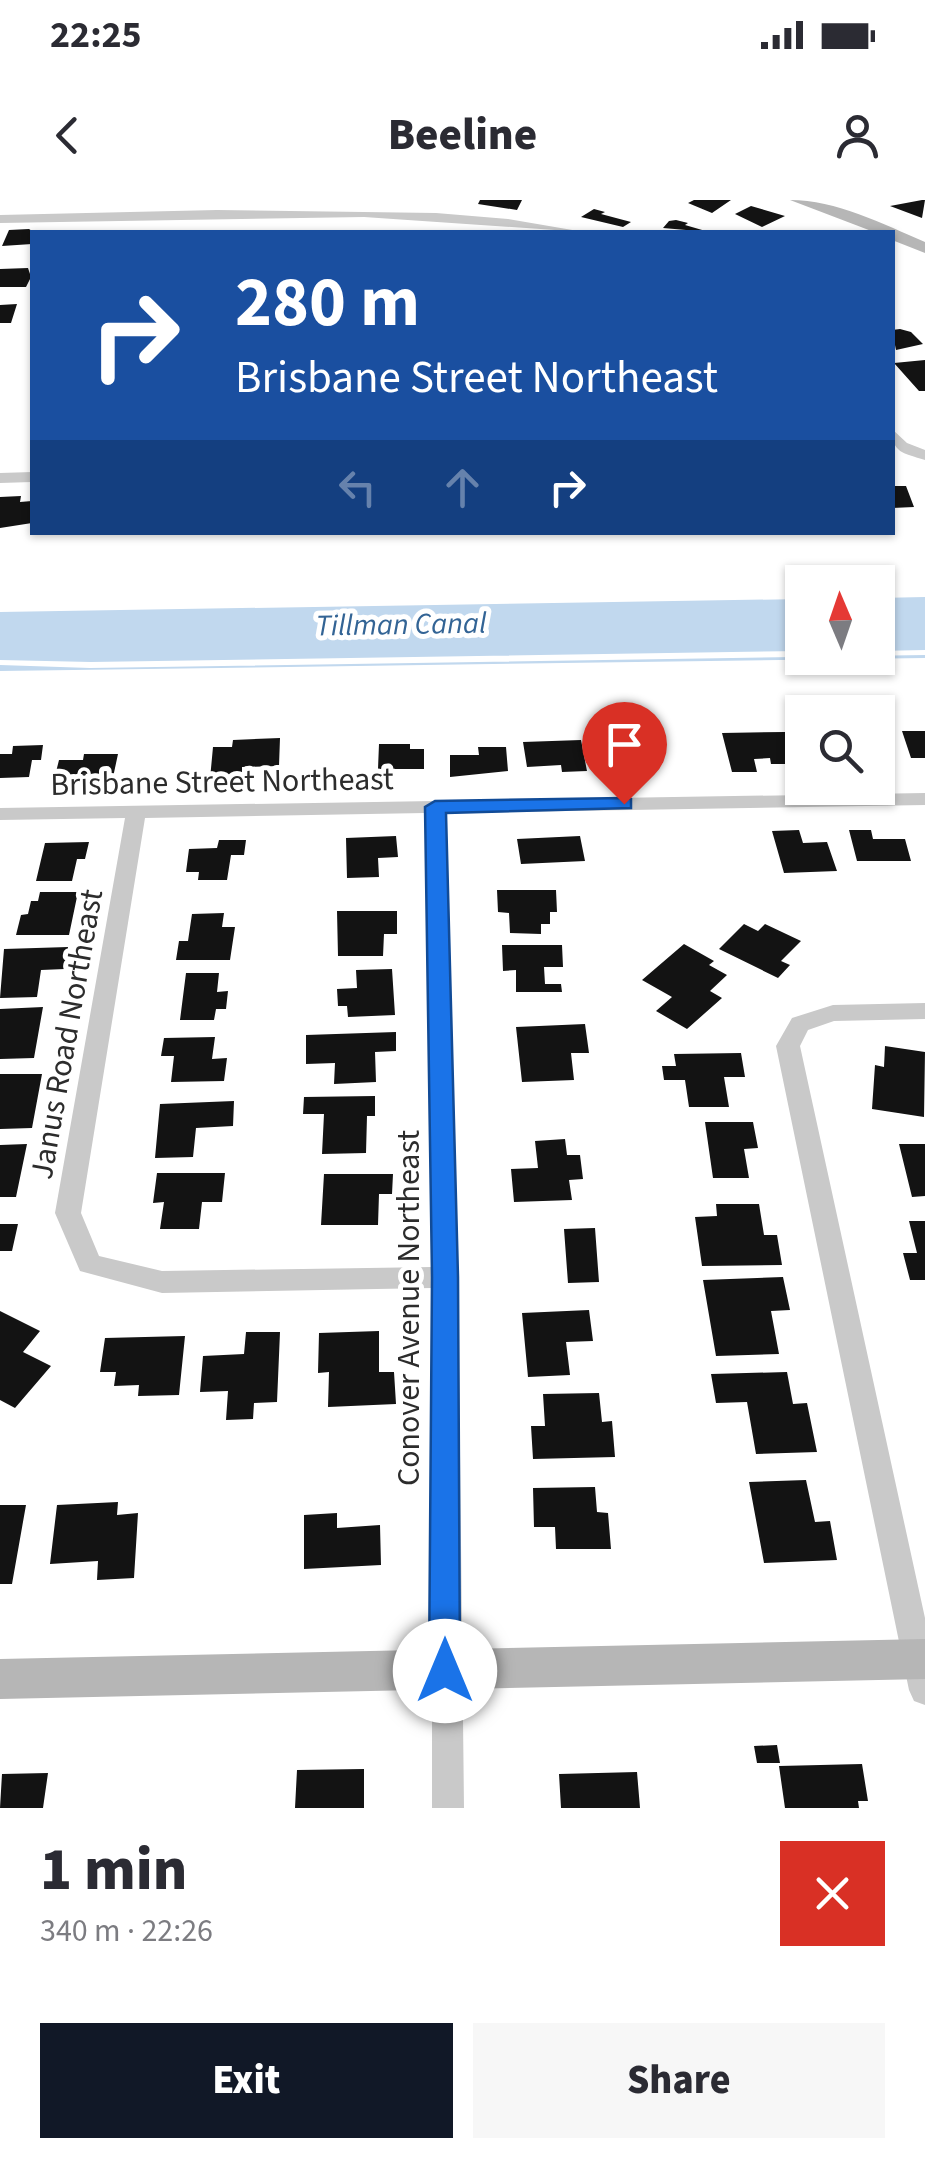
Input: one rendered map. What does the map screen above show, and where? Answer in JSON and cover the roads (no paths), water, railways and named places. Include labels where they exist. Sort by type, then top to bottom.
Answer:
[{"type":"street","points":[[349,230],[351,200]]},
{"type":"street","points":[[798,200],[883,230]]},
{"type":"street","points":[[163,230],[166,217]]},
{"type":"street","points":[[0,219],[453,217],[561,230]]},
{"type":"street","points":[[895,234],[922,243]]},
{"type":"street","points":[[895,437],[902,446],[925,456]]},
{"type":"street","points":[[895,463],[925,456]]},
{"type":"street","points":[[0,478],[30,477]]},
{"type":"street","name":"Brisbane Street Northeast","points":[[0,814],[925,799]]},
{"type":"street","name":"Conover Avenue Northeast","points":[[435,807],[445,1277],[448,1808]]},
{"type":"street","name":"Janus Road Northeast","points":[[136,812],[68,1213],[89,1264],[162,1282],[445,1277]]},
{"type":"street","points":[[0,1679],[445,1671],[923,1669],[788,1046],[800,1024],[833,1013],[925,1011]]},
{"type":"water","points":[[925,597],[925,650],[895,651],[895,598]]},
{"type":"water","name":"Tillman Canal","points":[[785,599],[785,651],[91,662],[0,660],[0,612]]},
{"type":"water","points":[[925,655],[925,658],[895,658]]},
{"type":"water","points":[[785,657],[0,671],[0,665],[90,668]]}]
